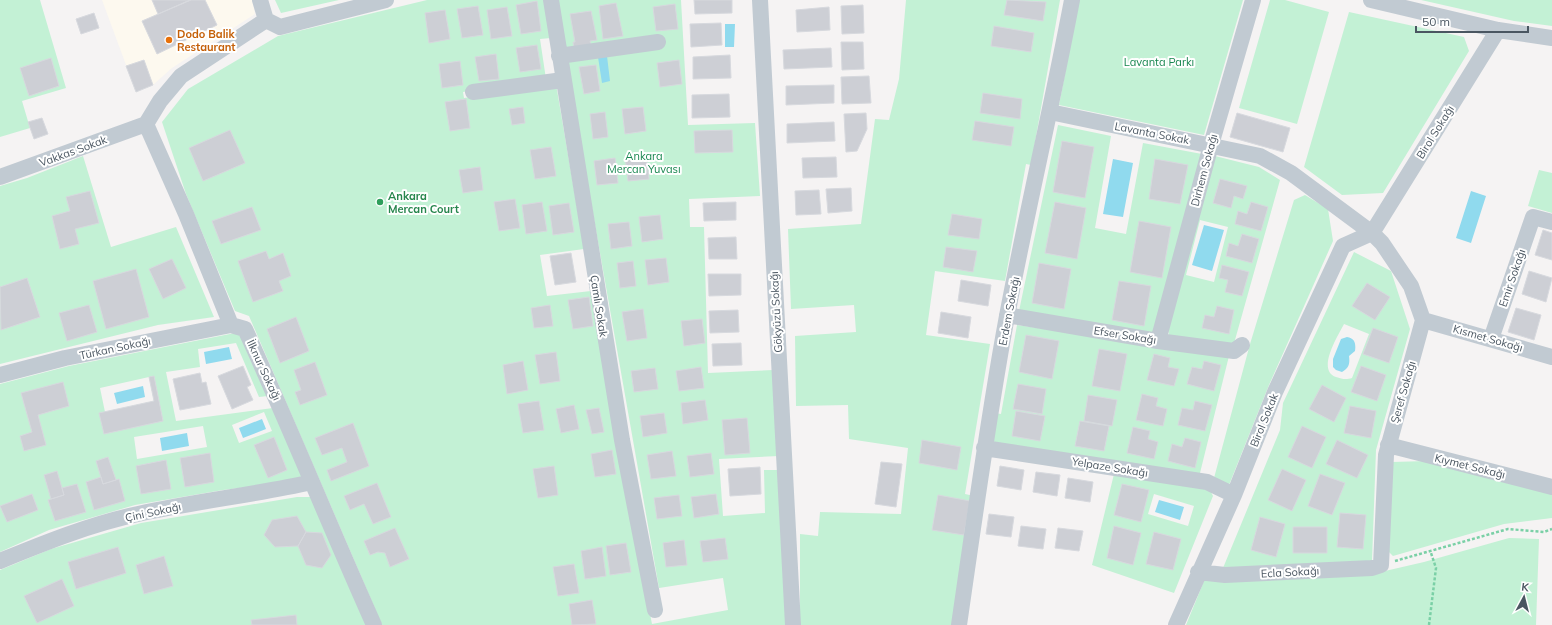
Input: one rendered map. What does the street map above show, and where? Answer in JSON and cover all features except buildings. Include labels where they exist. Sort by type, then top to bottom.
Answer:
[{"type":"street","points":[[260,0],[266,20],[280,27],[386,0]]},
{"type":"street","name":"Çamlı Sokak","points":[[551,0],[622,440],[655,610]]},
{"type":"street","name":"Gökyüzü Sokağı","points":[[760,0],[793,625]]},
{"type":"street","name":"Erdem Sokağı","points":[[959,625],[984,448],[1007,315],[1072,0]]},
{"type":"street","name":"Dirhem Sokağı","points":[[1158,341],[1211,145],[1253,0]]},
{"type":"street","points":[[1371,0],[1498,30],[1552,38]]},
{"type":"street","points":[[231,325],[186,214],[146,124],[160,101],[181,76],[266,20]]},
{"type":"street","name":"Birol Sokağı","points":[[1372,233],[1498,30]]},
{"type":"street","points":[[559,56],[658,42]]},
{"type":"street","points":[[473,92],[563,80]]},
{"type":"street","name":"Lavanta Sokak","points":[[1050,112],[1260,156],[1291,173],[1372,233]]},
{"type":"street","name":"Vakkas Sokak","points":[[0,177],[146,124]]},
{"type":"street","name":"Emir Sokağı","points":[[1491,339],[1533,217],[1552,222]]},
{"type":"street","points":[[1372,233],[1382,243],[1411,286],[1423,320]]},
{"type":"street","name":"Birol Sokak","points":[[1176,625],[1198,572],[1234,496],[1275,392],[1343,246],[1372,233]]},
{"type":"street","name":"Efser Sokağı","points":[[1007,315],[1158,341],[1234,351],[1242,345]]},
{"type":"street","name":"Kısmet Sokağı","points":[[1423,320],[1552,358]]},
{"type":"street","name":"Şeref Sokağı","points":[[1381,565],[1386,456],[1423,320]]},
{"type":"street","name":"Türkan Sokağı","points":[[0,375],[65,358],[231,325]]},
{"type":"street","name":"İlknur Sokağı","points":[[231,325],[245,329],[288,422],[312,482],[374,625]]},
{"type":"street","name":"Kıymet Sokağı","points":[[1388,445],[1552,487]]},
{"type":"street","name":"Yelpaze Sokağı","points":[[984,448],[1207,482],[1234,496]]},
{"type":"street","name":"Çini Sokağı","points":[[0,562],[49,541],[137,514],[278,490],[312,482]]},
{"type":"street","name":"Ecla Sokağı","points":[[1198,572],[1225,575],[1372,568],[1381,565]]},
{"type":"path","points":[[1381,565],[1508,529],[1544,532],[1552,529]]},
{"type":"path","points":[[1429,625],[1436,568],[1430,550]]},
{"type":"shaded area","points":[[102,0],[252,0],[255,14],[172,68],[153,85],[136,92]]},
{"type":"green space","points":[[0,0],[40,0],[66,88],[22,101],[30,128],[0,137]]},
{"type":"green space","points":[[275,0],[339,0],[281,13]]},
{"type":"green space","name":"Ankara Mercan Yuvası","points":[[427,0],[547,0],[551,38],[540,39],[546,79],[463,92],[464,98],[556,84],[584,249],[540,255],[547,296],[591,291],[616,440],[652,624],[728,610],[723,578],[659,588],[578,128],[558,0],[681,0],[688,125],[755,123],[760,196],[689,199],[690,227],[704,227],[708,373],[773,370],[779,456],[719,459],[723,516],[765,513],[764,470],[781,470],[788,625],[382,625],[249,316],[235,311],[186,194],[162,122],[188,89],[278,36]]},
{"type":"green space","points":[[906,0],[1060,0],[1031,165],[1026,164],[1005,281],[935,271],[926,335],[990,344],[965,494],[974,496],[953,625],[800,625],[800,534],[818,536],[820,512],[901,514],[908,448],[849,439],[848,405],[796,406],[795,336],[856,332],[854,305],[791,309],[788,229],[861,224],[875,119],[889,120],[899,79]]},
{"type":"green space","name":"Lavanta Parkı","points":[[1079,0],[1243,0],[1204,135],[1059,105]]},
{"type":"green space","points":[[1270,0],[1285,0],[1329,12],[1297,124],[1239,108]]},
{"type":"green space","points":[[1421,0],[1552,0],[1552,26],[1514,21]]},
{"type":"green space","points":[[1349,12],[1464,37],[1469,51],[1383,193],[1342,195],[1304,167]]},
{"type":"green space","points":[[1058,125],[1111,136],[1095,228],[1126,234],[1143,143],[1202,154],[1154,334],[1019,311]]},
{"type":"green space","points":[[83,156],[111,247],[176,227],[214,317],[158,325],[0,364],[0,186],[27,178]]},
{"type":"green space","points":[[1215,156],[1259,167],[1280,180],[1233,347],[1169,336],[1168,328]],"holes":[[[1200,220],[1228,227],[1214,282],[1186,275]]]},
{"type":"green space","points":[[1539,170],[1552,173],[1552,213],[1528,206]]},
{"type":"green space","points":[[1305,195],[1328,209],[1333,241],[1269,385],[1229,485],[1214,478],[1250,344],[1294,200]]},
{"type":"green space","points":[[1354,252],[1391,271],[1410,329],[1376,450],[1372,561],[1223,568],[1280,430],[1283,403]],"holes":[[[1344,324],[1369,334],[1352,378],[1342,379],[1330,373],[1328,367],[1330,352]]]},
{"type":"green space","points":[[1017,325],[1229,356],[1199,477],[996,444],[991,438],[995,413],[1001,414]]},
{"type":"green space","points":[[240,332],[268,396],[259,397],[236,343],[198,349],[200,367],[166,372],[176,421],[273,408],[303,476],[282,483],[223,490],[135,505],[49,530],[0,552],[0,384],[69,366]],"holes":[[[149,377],[154,401],[105,412],[100,388]],[[264,412],[272,431],[239,443],[232,425]],[[203,426],[207,447],[137,459],[134,437]]]},
{"type":"green space","points":[[1427,461],[1552,493],[1552,518],[1504,524],[1393,556],[1388,551],[1392,462]]},
{"type":"green space","points":[[1114,474],[1210,490],[1213,496],[1174,593],[1092,565]],"holes":[[[1154,494],[1194,506],[1188,526],[1148,514]]]},
{"type":"green space","points":[[297,497],[312,497],[366,625],[0,625],[0,570],[51,549],[141,523]]},
{"type":"green space","points":[[1509,538],[1539,539],[1536,625],[1186,625],[1204,581],[1372,574],[1424,562]]},
{"type":"water","points":[[725,24],[735,24],[734,47],[725,47]]},
{"type":"water","points":[[607,56],[610,81],[602,83],[598,57]]},
{"type":"water","points":[[1113,159],[1133,163],[1123,217],[1103,214]]},
{"type":"water","points":[[1471,191],[1486,196],[1471,243],[1456,238]]},
{"type":"water","points":[[1204,225],[1224,230],[1212,271],[1192,265]]},
{"type":"water","points":[[1347,337],[1352,339],[1354,342],[1355,351],[1349,356],[1348,366],[1342,372],[1333,367],[1333,359],[1341,339]]},
{"type":"water","points":[[229,347],[232,359],[206,364],[204,352]]},
{"type":"water","points":[[143,386],[145,397],[117,404],[114,393]]},
{"type":"water","points":[[262,419],[266,429],[243,438],[239,428]]},
{"type":"water","points":[[187,433],[189,446],[162,451],[160,438]]},
{"type":"water","points":[[1159,500],[1184,507],[1180,520],[1155,512]]},
{"type":"place","name":"Dodo Balik Restaurant","points":[[169,40]]},
{"type":"place","name":"Ankara Mercan Court","points":[[380,202]]}]
